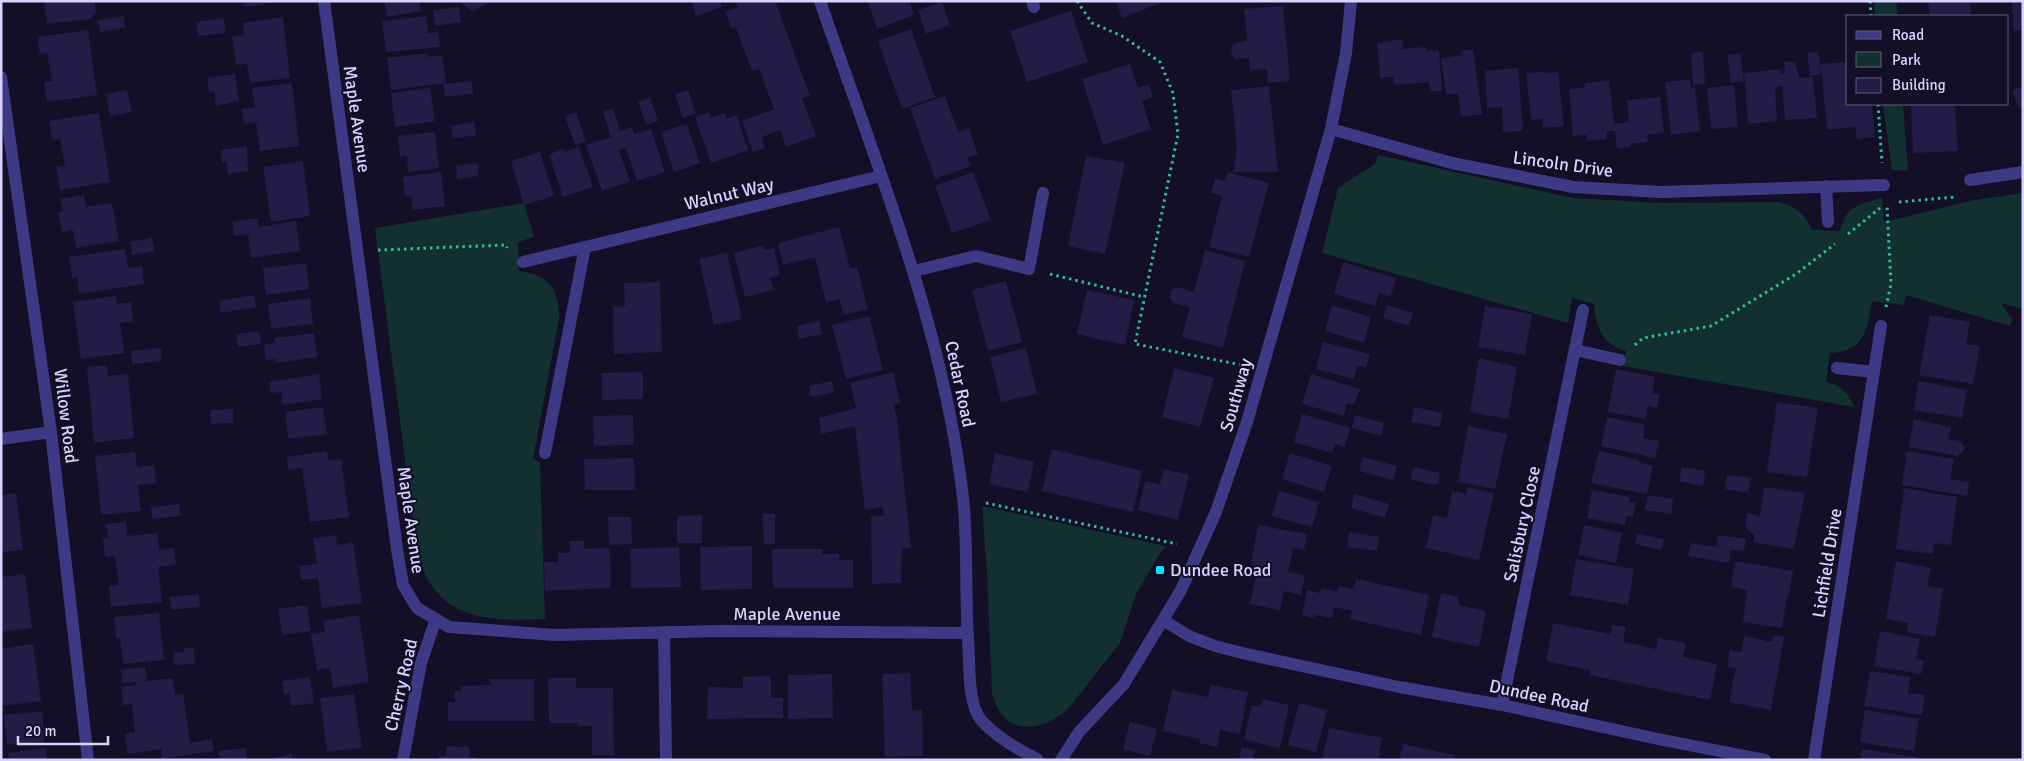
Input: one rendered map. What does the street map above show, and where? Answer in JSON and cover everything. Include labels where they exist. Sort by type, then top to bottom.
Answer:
[{"type":"street","name":"Maple Avenue","points":[[324,1],[402,585],[417,608],[449,627],[554,635],[664,632],[968,633]]},
{"type":"street","name":"Cedar Road","points":[[820,1],[914,271],[932,334],[946,397],[963,498],[972,694],[980,719],[1010,746],[1037,759]]},
{"type":"street","name":"Southway","points":[[1061,760],[1080,732],[1124,684],[1181,590],[1216,512],[1247,422],[1331,129],[1346,53],[1351,1]]},
{"type":"street","name":"Willow Road","points":[[1,77],[51,432],[88,760]]},
{"type":"street","name":"Lincoln Drive","points":[[1331,129],[1452,163],[1573,187],[1662,192],[1884,185]]},
{"type":"street","points":[[1970,180],[2023,172]]},
{"type":"street","name":"Walnut Way","points":[[523,262],[881,176]]},
{"type":"street","points":[[1826,186],[1828,222]]},
{"type":"street","points":[[914,271],[976,256],[1029,269],[1043,193]]},
{"type":"street","points":[[545,453],[585,247]]},
{"type":"street","name":"Salisbury Close","points":[[1502,705],[1576,350],[1582,310]]},
{"type":"street","name":"Lichfield Drive","points":[[1814,760],[1881,326]]},
{"type":"street","points":[[1576,350],[1620,360]]},
{"type":"street","points":[[1837,368],[1874,372]]},
{"type":"street","points":[[1,439],[51,432]]},
{"type":"street","name":"Cherry Road","points":[[403,760],[421,663],[436,619]]},
{"type":"street","name":"Dundee Road","points":[[1163,620],[1189,636],[1215,646],[1399,688],[1502,705],[1765,760]]},
{"type":"street","points":[[664,632],[666,760]]},
{"type":"path","points":[[1077,1],[1092,23],[1122,36],[1160,62],[1173,93],[1178,134],[1135,344],[1262,369]]},
{"type":"path","points":[[1870,1],[1871,15]]},
{"type":"path","points":[[1878,105],[1887,203],[1891,284],[1881,326]]},
{"type":"path","points":[[1620,360],[1643,338],[1711,326],[1796,274],[1887,203],[1963,196],[1970,180]]},
{"type":"path","points":[[358,250],[506,245],[507,256],[523,262]]},
{"type":"path","points":[[1029,269],[1144,297]]},
{"type":"path","points":[[963,498],[1198,549]]},
{"type":"green space","points":[[1874,1],[1896,1],[1898,15],[1875,15]]},
{"type":"green space","points":[[1883,105],[1903,105],[1908,171],[1892,170]]},
{"type":"green space","points":[[1378,155],[1573,198],[1661,203],[1778,202],[1799,211],[1812,230],[1840,231],[1846,216],[1855,207],[1882,198],[1884,222],[1975,200],[2023,193],[2023,309],[2001,303],[2012,320],[2010,326],[1906,295],[1904,305],[1872,301],[1866,330],[1862,337],[1851,348],[1830,353],[1826,382],[1844,390],[1854,407],[1623,366],[1626,351],[1611,344],[1602,334],[1596,320],[1594,304],[1572,298],[1568,323],[1322,253],[1338,188],[1375,164]]},
{"type":"green space","points":[[524,203],[534,237],[518,242],[519,271],[545,280],[554,291],[559,308],[559,318],[533,459],[540,462],[545,619],[526,620],[488,618],[471,614],[455,607],[441,597],[430,582],[421,563],[414,529],[375,228]]},
{"type":"green space","points":[[982,506],[1166,546],[1136,594],[1120,643],[1068,709],[1046,723],[1034,726],[1013,724],[1004,717],[997,707],[992,693]]},
{"type":"building","points":[[44,1],[94,1],[96,12],[91,19],[47,24]]},
{"type":"building","points":[[243,1],[279,1],[279,2],[244,7]]},
{"type":"building","points":[[384,1],[419,1],[421,11],[387,17]]},
{"type":"building","points":[[459,1],[492,1],[472,12]]},
{"type":"building","points":[[691,1],[720,1],[722,7],[696,16]]},
{"type":"building","points":[[735,1],[775,1],[810,96],[802,98],[816,136],[786,147],[780,130],[762,137],[765,148],[753,152],[742,121],[774,109],[759,69],[752,71],[736,28],[732,29],[725,12],[738,7]]},
{"type":"building","points":[[868,1],[909,1],[914,15],[877,29]]},
{"type":"building","points":[[1116,1],[1166,1],[1122,18]]},
{"type":"building","points":[[1928,1],[1970,1],[1971,15],[1930,15]]},
{"type":"building","points":[[2012,1],[2023,1],[2023,30],[2014,31]]},
{"type":"building","points":[[942,2],[950,25],[926,34],[918,10]]},
{"type":"building","points":[[1283,6],[1290,81],[1268,83],[1267,69],[1250,70],[1249,58],[1236,59],[1232,55],[1231,47],[1237,42],[1247,41],[1244,9]]},
{"type":"building","points":[[459,7],[461,22],[435,26],[433,10]]},
{"type":"building","points":[[1071,11],[1088,62],[1027,82],[1010,31]]},
{"type":"building","points":[[124,16],[125,28],[100,32],[98,20]]},
{"type":"building","points":[[426,16],[428,33],[438,32],[440,47],[386,52],[382,21]]},
{"type":"building","points":[[283,17],[290,78],[250,83],[247,64],[236,65],[232,37],[244,35],[243,23]]},
{"type":"building","points":[[224,18],[226,33],[198,36],[196,22]]},
{"type":"building","points":[[911,29],[935,97],[902,109],[878,41]]},
{"type":"building","points":[[88,30],[97,95],[47,102],[44,82],[52,81],[47,53],[40,54],[37,37]]},
{"type":"building","points":[[1402,39],[1403,49],[1426,47],[1427,51],[1439,50],[1442,91],[1430,91],[1429,82],[1395,85],[1393,77],[1380,78],[1377,43]]},
{"type":"building","points":[[1473,49],[1482,114],[1461,117],[1458,93],[1446,95],[1441,58],[1462,55],[1461,51]]},
{"type":"building","points":[[1703,52],[1705,84],[1693,85],[1691,53]]},
{"type":"building","points":[[1818,52],[1820,64],[1846,62],[1846,105],[1872,105],[1875,137],[1857,139],[1855,127],[1827,130],[1821,67],[1820,75],[1810,76],[1807,53]]},
{"type":"building","points":[[428,53],[428,57],[442,55],[446,83],[391,90],[387,58]]},
{"type":"building","points":[[1740,53],[1744,81],[1731,83],[1727,55]]},
{"type":"building","points":[[1795,61],[1799,78],[1813,77],[1817,118],[1785,120],[1782,86],[1775,87],[1777,121],[1748,124],[1744,73],[1780,69],[1781,74],[1785,73],[1784,62]]},
{"type":"building","points":[[1130,64],[1138,88],[1149,84],[1153,97],[1142,101],[1151,129],[1103,145],[1082,79]]},
{"type":"building","points":[[1518,68],[1523,131],[1503,132],[1502,107],[1487,108],[1485,71]]},
{"type":"building","points":[[1546,71],[1546,73],[1558,72],[1564,126],[1543,128],[1542,119],[1531,120],[1526,73]]},
{"type":"building","points":[[235,74],[239,101],[216,106],[214,91],[209,92],[207,78]]},
{"type":"building","points":[[1690,79],[1691,88],[1695,88],[1700,131],[1671,135],[1665,82]]},
{"type":"building","points":[[1609,80],[1614,124],[1629,122],[1627,100],[1660,97],[1664,133],[1647,135],[1648,142],[1617,148],[1615,131],[1607,131],[1607,139],[1587,141],[1587,135],[1573,136],[1569,89],[1585,87],[1584,83]]},
{"type":"building","points":[[472,81],[473,94],[445,97],[443,84]]},
{"type":"building","points":[[292,83],[299,146],[260,151],[256,122],[244,124],[242,109],[255,107],[252,88]]},
{"type":"building","points":[[1734,85],[1738,127],[1711,129],[1707,88]]},
{"type":"building","points":[[1269,86],[1278,172],[1233,172],[1237,149],[1231,90]]},
{"type":"building","points":[[2023,86],[2023,107],[2019,108],[2012,91]]},
{"type":"building","points":[[430,88],[435,121],[395,127],[391,93]]},
{"type":"building","points":[[127,90],[132,112],[110,116],[106,94]]},
{"type":"building","points":[[688,90],[696,113],[683,118],[675,94]]},
{"type":"building","points":[[945,96],[958,132],[969,128],[978,154],[967,158],[971,166],[935,179],[910,108]]},
{"type":"building","points":[[650,97],[658,121],[646,125],[638,102]]},
{"type":"building","points":[[1911,105],[1955,105],[1958,151],[1913,153]]},
{"type":"building","points":[[613,108],[620,131],[632,127],[634,134],[651,129],[665,172],[637,181],[626,148],[619,150],[630,181],[602,191],[586,145],[611,137],[603,112]]},
{"type":"building","points":[[576,112],[586,142],[575,145],[565,116]]},
{"type":"building","points":[[709,112],[711,118],[725,113],[726,119],[737,115],[748,150],[711,163],[695,117]]},
{"type":"building","points":[[99,113],[110,182],[60,190],[56,167],[65,166],[60,139],[52,140],[49,121]]},
{"type":"building","points":[[474,122],[476,135],[453,139],[451,126]]},
{"type":"building","points":[[687,124],[700,163],[674,172],[661,132]]},
{"type":"building","points":[[435,132],[439,168],[408,172],[407,156],[400,157],[398,136]]},
{"type":"building","points":[[247,146],[248,171],[228,174],[226,162],[222,163],[221,150]]},
{"type":"building","points":[[579,147],[593,187],[563,197],[549,155],[563,148],[564,152]]},
{"type":"building","points":[[540,152],[554,196],[524,205],[511,161]]},
{"type":"building","points":[[1086,156],[1125,163],[1105,254],[1068,246]]},
{"type":"building","points":[[303,161],[310,216],[271,222],[263,167]]},
{"type":"building","points":[[477,163],[479,176],[457,179],[456,166]]},
{"type":"building","points":[[441,172],[445,206],[413,210],[411,196],[405,197],[403,177]]},
{"type":"building","points":[[973,172],[991,220],[952,233],[935,186]]},
{"type":"building","points":[[1228,172],[1269,183],[1249,257],[1209,247],[1222,196],[1211,193],[1215,178],[1225,181]]},
{"type":"building","points":[[84,195],[86,207],[112,203],[119,241],[76,248],[73,230],[62,232],[58,212],[63,211],[60,199]]},
{"type":"building","points":[[258,218],[259,227],[296,221],[300,251],[251,258],[248,234],[234,236],[232,222]]},
{"type":"building","points":[[839,227],[850,268],[857,267],[868,309],[844,315],[839,299],[826,303],[815,257],[783,265],[778,243]]},
{"type":"building","points":[[152,238],[155,251],[132,255],[130,242]]},
{"type":"building","points":[[763,245],[764,250],[774,248],[780,275],[770,278],[774,290],[745,297],[734,253]]},
{"type":"building","points":[[125,249],[128,268],[142,266],[144,284],[79,294],[77,277],[72,278],[69,257]]},
{"type":"building","points":[[1205,250],[1245,261],[1223,348],[1182,337],[1190,307],[1173,303],[1170,297],[1171,291],[1177,287],[1194,292]]},
{"type":"building","points":[[727,253],[742,319],[714,325],[699,259]]},
{"type":"building","points":[[1343,262],[1396,278],[1391,297],[1379,293],[1375,306],[1334,294]]},
{"type":"building","points":[[306,263],[309,289],[266,295],[263,268]]},
{"type":"building","points":[[1006,281],[1022,342],[988,351],[972,290]]},
{"type":"building","points":[[660,282],[662,352],[614,354],[613,307],[625,306],[624,283]]},
{"type":"building","points":[[1087,290],[1134,300],[1125,345],[1077,334]]},
{"type":"building","points":[[254,295],[256,307],[221,313],[219,301]]},
{"type":"building","points":[[116,296],[117,304],[131,302],[133,322],[120,323],[124,353],[81,359],[73,302]]},
{"type":"building","points":[[310,298],[313,324],[271,329],[268,304]]},
{"type":"building","points":[[1332,305],[1371,317],[1364,343],[1325,331]]},
{"type":"building","points":[[1387,305],[1413,313],[1409,326],[1383,318]]},
{"type":"building","points":[[1485,306],[1532,314],[1525,355],[1478,347]]},
{"type":"building","points":[[1930,315],[1970,322],[1966,344],[1980,346],[1973,384],[1919,375]]},
{"type":"building","points":[[869,316],[883,370],[846,379],[832,325]]},
{"type":"building","points":[[819,321],[822,334],[799,339],[797,326]]},
{"type":"building","points":[[259,331],[261,344],[238,347],[236,334]]},
{"type":"building","points":[[314,333],[317,357],[276,363],[276,359],[266,360],[264,344],[275,343],[274,338]]},
{"type":"building","points":[[1323,342],[1370,354],[1366,368],[1357,366],[1354,379],[1316,369]]},
{"type":"building","points":[[161,348],[162,361],[132,364],[131,351]]},
{"type":"building","points":[[1026,348],[1037,394],[1001,402],[990,357]]},
{"type":"building","points":[[1479,358],[1517,367],[1508,419],[1470,412]]},
{"type":"building","points":[[107,365],[108,376],[128,374],[134,438],[94,443],[87,367]]},
{"type":"building","points":[[1174,368],[1214,378],[1200,427],[1162,417]]},
{"type":"building","points":[[1616,369],[1655,377],[1652,394],[1660,394],[1657,408],[1648,406],[1646,419],[1608,412]]},
{"type":"building","points":[[643,372],[643,399],[602,400],[602,373]]},
{"type":"building","points":[[893,372],[900,403],[893,404],[897,418],[911,548],[902,548],[901,583],[872,584],[871,516],[884,516],[883,507],[865,510],[855,426],[821,434],[819,418],[856,408],[850,383]]},
{"type":"building","points":[[319,374],[322,399],[283,405],[281,392],[271,393],[269,382]]},
{"type":"building","points":[[1311,374],[1360,389],[1354,405],[1347,403],[1344,416],[1302,404]]},
{"type":"building","points":[[832,381],[834,392],[811,397],[809,386]]},
{"type":"building","points":[[1918,381],[1967,390],[1962,418],[1914,410]]},
{"type":"building","points":[[1777,402],[1818,408],[1807,477],[1767,472]]},
{"type":"building","points":[[323,407],[327,434],[288,439],[285,412]]},
{"type":"building","points":[[1414,407],[1443,413],[1440,427],[1411,422]]},
{"type":"building","points":[[233,409],[233,423],[211,424],[210,410]]},
{"type":"building","points":[[1302,414],[1350,428],[1345,447],[1335,444],[1332,453],[1294,442]]},
{"type":"building","points":[[633,415],[634,445],[594,446],[593,416]]},
{"type":"building","points":[[1355,415],[1384,423],[1381,436],[1352,428]]},
{"type":"building","points":[[1607,417],[1645,425],[1643,438],[1659,441],[1655,458],[1601,446]]},
{"type":"building","points":[[1914,419],[1951,427],[1948,439],[1960,441],[1965,447],[1963,452],[1957,456],[1909,447]]},
{"type":"building","points":[[1468,426],[1507,434],[1495,489],[1458,482]]},
{"type":"building","points":[[1052,449],[1142,471],[1133,512],[1042,491]]},
{"type":"building","points":[[327,451],[329,461],[341,459],[349,517],[310,522],[302,468],[288,470],[287,457]]},
{"type":"building","points":[[1599,451],[1639,460],[1638,462],[1653,466],[1647,494],[1591,483]]},
{"type":"building","points":[[1907,451],[1954,459],[1950,479],[1969,482],[1967,496],[1902,485]]},
{"type":"building","points":[[135,452],[137,467],[154,465],[156,483],[138,485],[141,511],[101,515],[95,456]]},
{"type":"building","points":[[995,453],[1034,462],[1028,492],[989,484]]},
{"type":"building","points":[[1290,453],[1332,466],[1324,492],[1282,479]]},
{"type":"building","points":[[1363,457],[1397,466],[1393,480],[1359,471]]},
{"type":"building","points":[[634,458],[635,490],[585,490],[584,459]]},
{"type":"building","points":[[1413,467],[1440,473],[1437,485],[1411,480]]},
{"type":"building","points":[[1682,467],[1705,471],[1703,486],[1679,481]]},
{"type":"building","points":[[1164,469],[1189,475],[1178,520],[1138,510],[1145,481],[1160,484]]},
{"type":"building","points":[[1727,475],[1751,478],[1748,493],[1725,489]]},
{"type":"building","points":[[1467,487],[1494,493],[1479,560],[1426,548],[1433,515],[1447,518],[1452,491],[1466,494]]},
{"type":"building","points":[[1764,487],[1805,493],[1794,549],[1753,542],[1755,534],[1749,532],[1745,526],[1747,513],[1760,516]]},
{"type":"building","points":[[1904,488],[1957,497],[1951,545],[1934,543],[1933,554],[1896,549]]},
{"type":"building","points":[[1592,490],[1630,497],[1629,501],[1636,503],[1633,517],[1627,516],[1625,525],[1587,518]]},
{"type":"building","points":[[1279,491],[1319,502],[1312,527],[1272,516]]},
{"type":"building","points":[[16,493],[23,550],[1,552],[1,495]]},
{"type":"building","points":[[1354,494],[1389,504],[1385,518],[1351,508]]},
{"type":"building","points":[[1648,495],[1673,499],[1671,514],[1645,510]]},
{"type":"building","points":[[179,504],[180,516],[152,519],[151,507]]},
{"type":"building","points":[[762,514],[775,514],[775,544],[764,544]]},
{"type":"building","points":[[702,515],[702,543],[677,543],[677,516]]},
{"type":"building","points":[[608,517],[631,517],[632,544],[609,545]]},
{"type":"building","points":[[126,522],[127,536],[158,533],[159,550],[174,548],[176,565],[158,567],[162,602],[111,607],[109,586],[119,585],[115,556],[105,557],[103,539],[108,538],[106,524]]},
{"type":"building","points":[[1258,525],[1307,534],[1304,550],[1293,548],[1288,572],[1305,576],[1301,595],[1284,591],[1280,610],[1250,604],[1258,566],[1251,565]]},
{"type":"building","points":[[1584,525],[1622,533],[1616,563],[1578,555]]},
{"type":"building","points":[[1349,532],[1379,537],[1377,551],[1347,547]]},
{"type":"building","points":[[1637,534],[1664,539],[1661,550],[1635,544]]},
{"type":"building","points":[[336,535],[337,545],[353,542],[362,603],[322,608],[318,578],[301,580],[299,566],[317,564],[313,538]]},
{"type":"building","points":[[1718,535],[1746,539],[1744,551],[1731,550],[1729,563],[1688,556],[1691,543],[1716,547]]},
{"type":"building","points":[[570,541],[584,541],[584,549],[610,548],[611,588],[545,591],[544,562],[558,562],[558,553],[570,553]]},
{"type":"building","points":[[752,546],[752,589],[701,590],[700,547]]},
{"type":"building","points":[[679,547],[681,587],[631,588],[630,549]]},
{"type":"building","points":[[772,549],[822,549],[822,554],[839,554],[839,560],[853,560],[853,588],[773,588]]},
{"type":"building","points":[[1576,559],[1634,569],[1628,605],[1570,595]]},
{"type":"building","points":[[1735,561],[1793,571],[1782,628],[1743,622],[1747,590],[1731,587]]},
{"type":"building","points":[[1896,561],[1931,568],[1927,586],[1943,589],[1935,637],[1907,632],[1908,623],[1886,619]]},
{"type":"building","points":[[25,574],[32,628],[1,632],[1,577]]},
{"type":"building","points":[[1356,579],[1429,595],[1421,635],[1350,619],[1352,611],[1334,607],[1332,618],[1315,615],[1314,618],[1302,615],[1307,590],[1320,593],[1321,588],[1337,592],[1339,586],[1354,589]]},
{"type":"building","points":[[1441,593],[1459,597],[1458,605],[1486,611],[1479,647],[1432,637]]},
{"type":"building","points":[[199,594],[200,607],[171,610],[170,597]]},
{"type":"building","points":[[307,605],[311,631],[282,635],[278,609]]},
{"type":"building","points":[[159,613],[164,660],[123,664],[120,638],[116,638],[114,617]]},
{"type":"building","points":[[359,615],[369,682],[333,688],[330,668],[317,670],[311,634],[325,632],[323,621]]},
{"type":"building","points":[[1553,623],[1610,634],[1612,625],[1626,627],[1623,642],[1656,649],[1658,638],[1686,643],[1683,657],[1717,664],[1710,700],[1589,675],[1590,670],[1546,661]]},
{"type":"building","points":[[1880,631],[1920,639],[1916,659],[1924,660],[1921,674],[1874,666]]},
{"type":"building","points":[[1773,635],[1784,637],[1771,710],[1729,702],[1736,668],[1727,667],[1730,650],[1741,652],[1744,636],[1772,642]]},
{"type":"building","points":[[33,644],[41,701],[1,706],[1,649]]},
{"type":"building","points":[[184,648],[194,648],[195,664],[174,665],[173,653],[184,652]]},
{"type":"building","points":[[145,667],[147,681],[173,678],[175,695],[183,694],[190,743],[212,739],[214,751],[162,759],[161,749],[127,754],[125,734],[135,732],[132,704],[123,705],[121,687],[136,685],[136,682],[122,683],[121,670]]},
{"type":"building","points":[[1870,671],[1910,677],[1908,693],[1925,695],[1922,715],[1864,706]]},
{"type":"building","points":[[910,673],[912,711],[922,710],[923,756],[885,757],[882,674]]},
{"type":"building","points":[[832,674],[833,718],[788,719],[788,675]]},
{"type":"building","points":[[771,676],[771,698],[783,698],[783,718],[707,719],[708,687],[743,688],[743,677]]},
{"type":"building","points":[[310,677],[314,703],[291,706],[289,693],[284,694],[282,681]]},
{"type":"building","points":[[548,678],[576,678],[576,688],[613,688],[614,755],[592,755],[592,726],[577,726],[577,723],[549,723]]},
{"type":"building","points":[[490,679],[534,679],[534,721],[448,721],[448,702],[455,702],[454,691],[461,691],[460,686],[491,685]]},
{"type":"building","points":[[1211,685],[1248,692],[1240,734],[1220,730],[1217,747],[1199,743],[1200,739],[1163,731],[1172,690],[1208,697]]},
{"type":"building","points":[[354,694],[362,748],[327,752],[320,698]]},
{"type":"building","points":[[1262,699],[1289,705],[1280,748],[1244,740],[1252,705],[1260,707]]},
{"type":"building","points":[[1299,703],[1327,710],[1316,752],[1288,745]]},
{"type":"building","points":[[1865,710],[1919,719],[1914,751],[1860,742]]},
{"type":"building","points":[[42,711],[45,741],[7,745],[4,715]]},
{"type":"building","points":[[1130,722],[1157,729],[1150,756],[1123,749]]},
{"type":"building","points":[[1329,728],[1382,738],[1378,760],[1322,760]]},
{"type":"building","points":[[1403,744],[1454,755],[1453,760],[1399,760]]},
{"type":"building","points":[[446,746],[469,747],[469,757],[475,757],[475,760],[439,760],[439,756],[446,756]]},
{"type":"building","points":[[1242,747],[1255,750],[1253,760],[1239,760]]},
{"type":"building","points":[[46,748],[47,760],[9,760],[8,753]]},
{"type":"building","points":[[246,748],[247,760],[220,760],[218,751]]},
{"type":"building","points":[[1862,749],[1917,757],[1917,760],[1860,760]]},
{"type":"building","points":[[292,754],[293,760],[275,760],[274,758]]},
{"type":"place","name":"Dundee Road","points":[[1160,570]]}]
